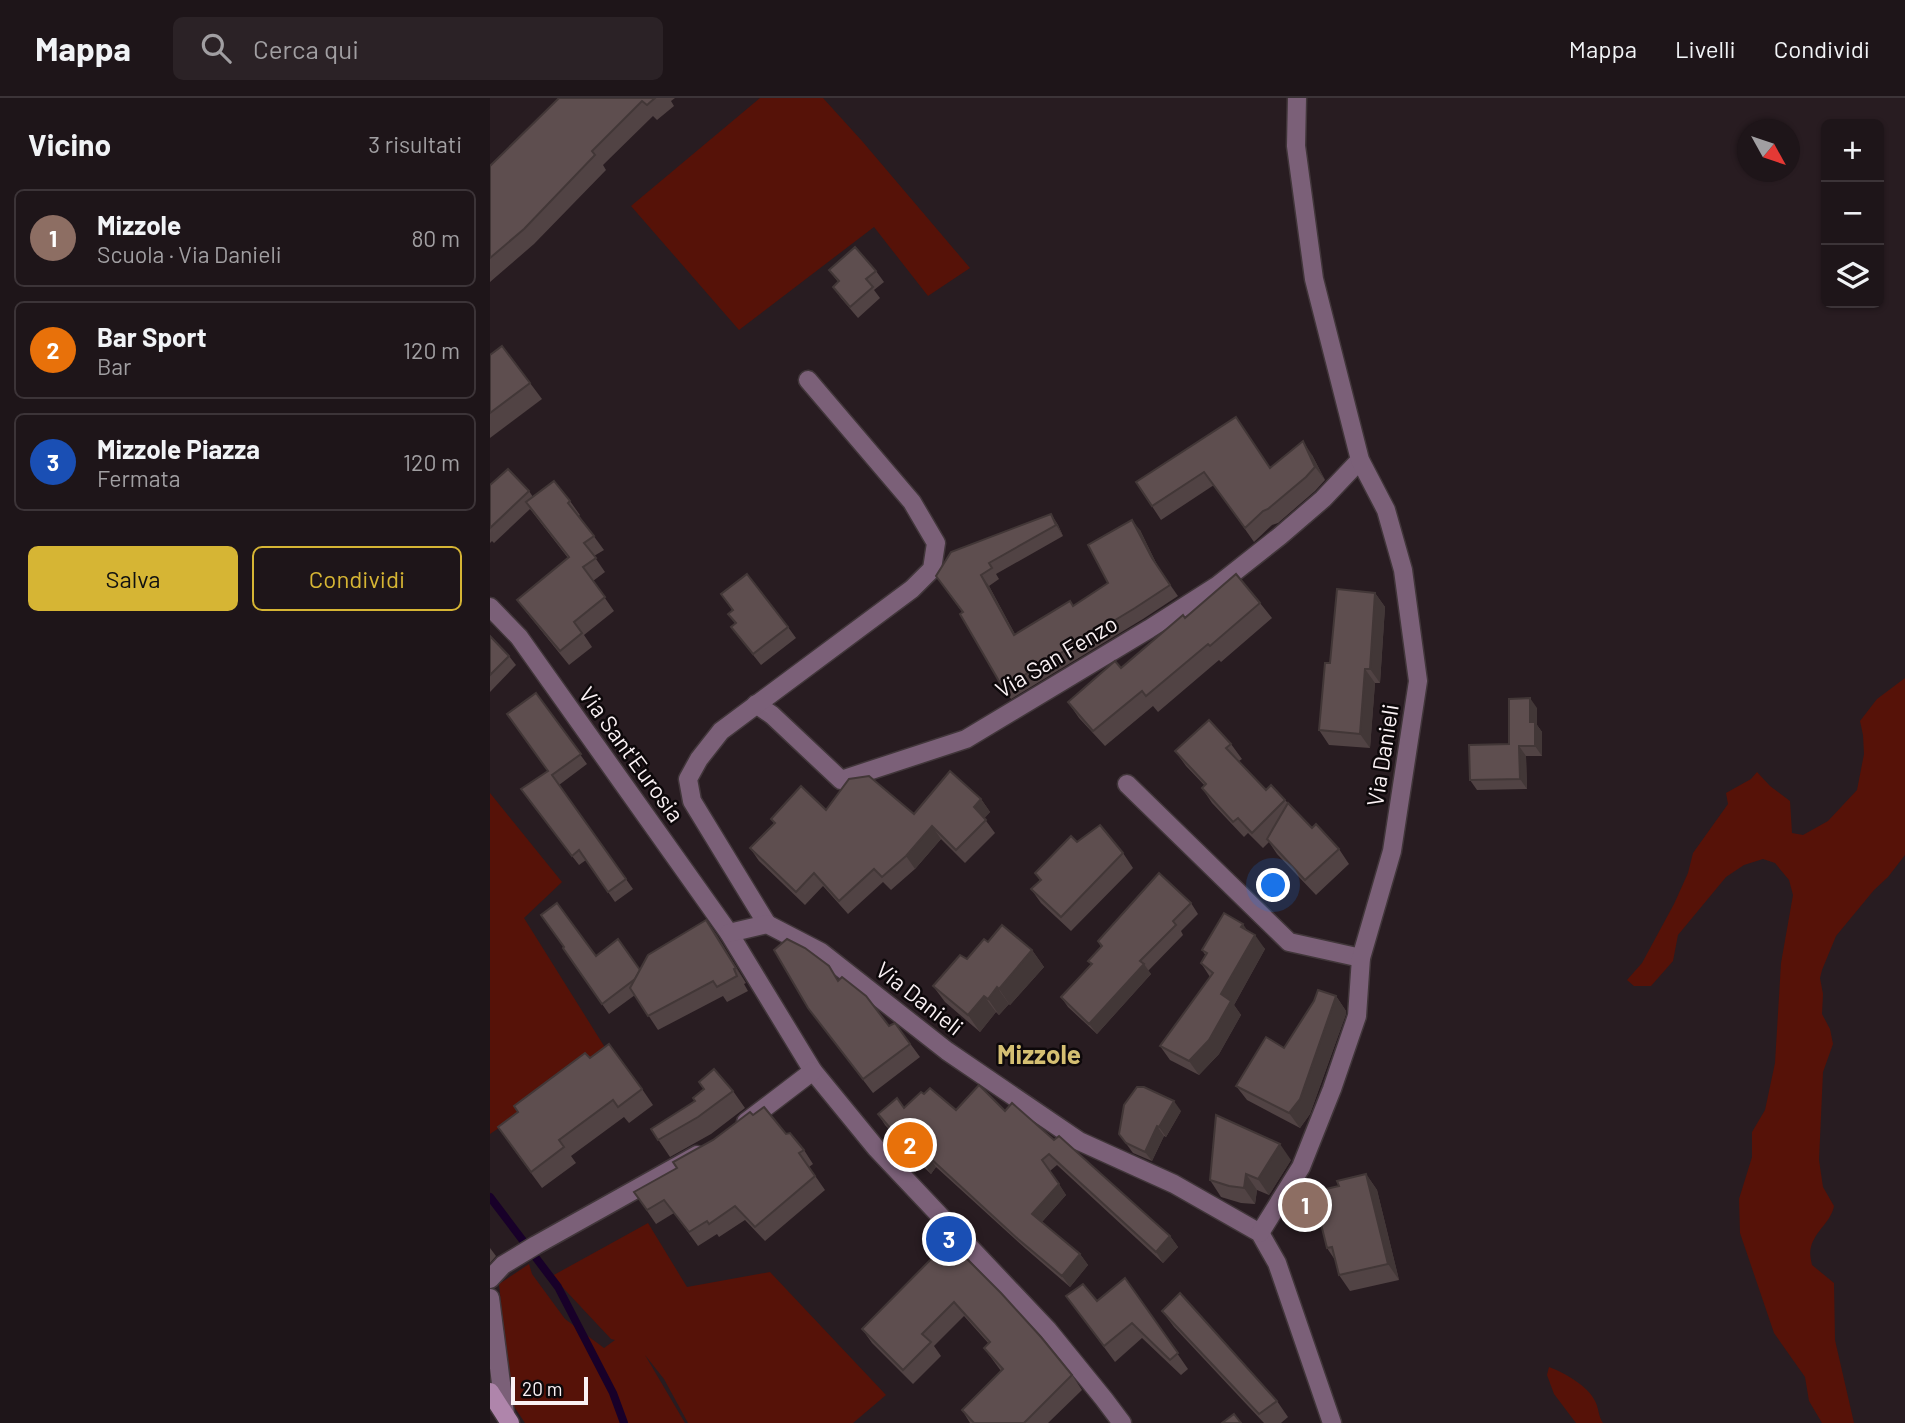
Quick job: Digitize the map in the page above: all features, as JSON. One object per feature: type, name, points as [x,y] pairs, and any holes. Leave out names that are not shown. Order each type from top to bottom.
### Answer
[{"type":"street","points":[[1297,98],[1296,146],[1314,279],[1360,460]]},
{"type":"street","points":[[729,933],[767,924],[692,801],[688,779],[699,759],[721,731],[912,589],[932,569],[936,542],[912,502],[808,380]]},
{"type":"street","name":"Via Danieli","points":[[767,924],[821,952],[947,1051],[1079,1141],[1174,1184],[1260,1233],[1301,1167],[1357,1016],[1361,958],[1392,851],[1418,681],[1403,570],[1386,510],[1360,460]]},
{"type":"street","name":"Via San Fenzo","points":[[756,705],[772,715],[841,780],[966,739],[1218,585],[1323,499],[1360,460]]},
{"type":"street","name":"Via Sant'Eurosia","points":[[490,607],[519,637],[729,933],[813,1071],[876,1148],[1048,1331],[1122,1423]]},
{"type":"street","points":[[1127,784],[1289,942],[1361,958]]},
{"type":"street","points":[[490,1279],[503,1265],[536,1245],[722,1140],[813,1071]]},
{"type":"street","points":[[1260,1233],[1277,1263],[1332,1423]]},
{"type":"street","points":[[490,1298],[508,1418]]},
{"type":"street","points":[[490,1392],[508,1418]]},
{"type":"shaded area","points":[[760,98],[823,98],[970,268],[928,296],[874,227],[739,330],[631,206]]},
{"type":"shaded area","points":[[1905,678],[1905,855],[1836,936],[1820,978],[1823,994],[1822,1014],[1830,1029],[1833,1044],[1823,1072],[1819,1160],[1823,1187],[1834,1206],[1830,1217],[1813,1241],[1810,1254],[1812,1265],[1834,1283],[1835,1340],[1854,1423],[1822,1423],[1809,1401],[1805,1377],[1774,1333],[1740,1233],[1739,1199],[1752,1157],[1752,1132],[1765,1110],[1775,1063],[1781,963],[1793,895],[1789,880],[1775,863],[1763,859],[1744,865],[1726,877],[1678,935],[1673,961],[1651,986],[1634,986],[1627,980],[1642,963],[1674,904],[1688,873],[1693,853],[1728,804],[1726,793],[1751,779],[1757,772],[1790,801],[1792,833],[1803,835],[1828,821],[1857,790],[1864,754],[1860,721],[1877,699]]},
{"type":"shaded area","points":[[490,793],[562,882],[524,918],[609,1054],[490,1134]]},
{"type":"shaded area","points":[[648,1223],[687,1287],[770,1272],[886,1395],[853,1423],[688,1423],[664,1379],[645,1355],[685,1423],[525,1423],[511,1402],[499,1284],[529,1264],[532,1274],[565,1319],[604,1348],[615,1340],[611,1339],[552,1276]]},
{"type":"shaded area","points":[[1549,1367],[1569,1376],[1592,1395],[1603,1423],[1576,1423],[1554,1394],[1547,1375]]},
{"type":"building","points":[[559,98],[655,98],[647,105],[642,101],[592,151],[595,155],[524,229],[490,258],[490,166]]},
{"type":"building","points":[[855,247],[876,271],[866,279],[873,287],[850,307],[833,287],[839,281],[829,270]]},
{"type":"building","points":[[502,346],[530,383],[490,413],[490,355]]},
{"type":"building","points":[[1236,417],[1270,468],[1303,441],[1315,467],[1245,528],[1204,472],[1152,506],[1136,482]]},
{"type":"building","points":[[508,469],[529,491],[490,528],[490,485]]},
{"type":"building","points":[[554,481],[594,536],[584,543],[596,558],[583,567],[605,597],[574,622],[582,633],[560,651],[517,600],[569,557],[526,502]]},
{"type":"building","points":[[1051,514],[1056,525],[989,563],[992,568],[981,575],[1014,635],[1070,601],[1073,606],[1108,583],[1088,545],[1132,520],[1170,585],[1003,688],[960,614],[963,612],[936,576],[951,552]]},
{"type":"building","points":[[747,574],[788,627],[753,654],[731,627],[736,623],[728,614],[733,610],[721,594]]},
{"type":"building","points":[[1236,574],[1260,603],[1146,696],[1142,691],[1093,731],[1068,702],[1115,661],[1121,668]]},
{"type":"building","points":[[1337,589],[1375,593],[1370,669],[1365,669],[1360,734],[1319,730],[1325,663],[1330,663]]},
{"type":"building","points":[[490,636],[509,656],[490,675]]},
{"type":"building","points":[[536,693],[581,754],[552,775],[626,879],[608,892],[579,850],[572,856],[521,789],[548,771],[507,714]]},
{"type":"building","points":[[1530,698],[1530,722],[1535,722],[1535,746],[1519,746],[1520,779],[1470,780],[1469,745],[1509,744],[1509,699]]},
{"type":"building","points":[[1209,720],[1231,744],[1226,748],[1266,790],[1271,785],[1285,800],[1252,833],[1238,818],[1233,822],[1202,788],[1206,784],[1175,751]]},
{"type":"building","points":[[950,771],[981,799],[974,807],[986,820],[956,850],[932,826],[906,856],[882,877],[874,869],[839,901],[814,873],[796,892],[750,848],[775,823],[771,819],[801,786],[826,810],[849,779],[869,776],[914,814]]},
{"type":"building","points":[[1288,803],[1312,828],[1316,824],[1339,849],[1305,880],[1267,839]]},
{"type":"building","points":[[1100,825],[1123,853],[1061,917],[1031,889],[1041,880],[1035,873],[1071,836],[1077,842]]},
{"type":"building","points":[[1159,873],[1191,903],[1173,921],[1176,925],[1140,961],[1144,964],[1089,1024],[1061,997],[1092,964],[1088,961],[1102,946],[1098,941]]},
{"type":"building","points":[[557,903],[596,956],[618,939],[640,970],[635,979],[602,1004],[541,915]]},
{"type":"building","points":[[1224,913],[1255,935],[1221,994],[1231,1001],[1209,1040],[1189,1061],[1160,1046],[1213,973],[1201,963],[1207,953],[1202,950]]},
{"type":"building","points":[[706,920],[736,968],[734,969],[737,976],[717,987],[713,981],[648,1016],[630,988],[648,955]]},
{"type":"building","points":[[1002,925],[1032,950],[999,989],[997,987],[988,999],[984,996],[968,1015],[933,986],[960,955],[967,959],[984,939],[988,942]]},
{"type":"building","points":[[787,939],[805,948],[829,966],[838,981],[842,977],[866,996],[889,1026],[895,1023],[910,1044],[863,1079],[808,1008],[774,950]]},
{"type":"building","points":[[1318,990],[1336,996],[1300,1099],[1289,1113],[1236,1086],[1266,1037],[1284,1048],[1314,1001]]},
{"type":"building","points":[[609,1044],[642,1089],[618,1107],[613,1100],[559,1140],[564,1147],[531,1172],[498,1127],[518,1112],[514,1106],[585,1053],[590,1058]]},
{"type":"building","points":[[714,1069],[733,1091],[698,1117],[658,1140],[651,1129],[695,1101],[693,1098],[704,1089],[699,1082]]},
{"type":"building","points":[[979,1085],[1005,1111],[1012,1103],[1054,1140],[1059,1136],[1170,1236],[1156,1252],[1049,1154],[1042,1160],[1059,1184],[1032,1214],[1080,1254],[1062,1276],[928,1156],[924,1163],[909,1150],[878,1114],[897,1098],[904,1108],[921,1092],[924,1094],[930,1088],[956,1110]]},
{"type":"building","points":[[1137,1087],[1144,1087],[1174,1101],[1159,1127],[1157,1126],[1145,1152],[1126,1143],[1119,1134],[1124,1105]]},
{"type":"building","points":[[764,1107],[786,1134],[790,1133],[804,1150],[799,1153],[815,1176],[755,1227],[735,1206],[709,1224],[707,1221],[689,1232],[664,1200],[647,1210],[634,1192],[677,1168],[673,1162],[713,1140],[750,1112],[753,1115]]},
{"type":"building","points":[[1216,1115],[1280,1144],[1258,1179],[1246,1174],[1244,1188],[1210,1180]]},
{"type":"building","points":[[1366,1174],[1388,1264],[1339,1275],[1332,1247],[1327,1248],[1313,1192],[1339,1186],[1337,1181]]},
{"type":"building","points":[[949,1241],[1001,1293],[1072,1375],[1024,1423],[974,1423],[962,1410],[1003,1369],[984,1348],[990,1342],[954,1302],[922,1334],[931,1342],[903,1370],[862,1329]]},
{"type":"building","points":[[1125,1278],[1178,1353],[1170,1360],[1132,1323],[1104,1346],[1066,1296],[1083,1284],[1097,1301]]},
{"type":"building","points":[[1180,1293],[1277,1401],[1259,1414],[1162,1311]]},
{"type":"building","points":[[1234,1414],[1241,1423],[1222,1423]]},
{"type":"waterway","points":[[490,1197],[558,1287],[613,1393],[624,1423]]},
{"type":"place","name":"Bar Sport","points":[[910,1145]]},
{"type":"place","name":"Mizzole","points":[[1305,1205]]},
{"type":"place","name":"Mizzole Piazza","points":[[949,1239]]},
{"type":"district","name":"Mizzole","points":[[1039,1053]]}]
